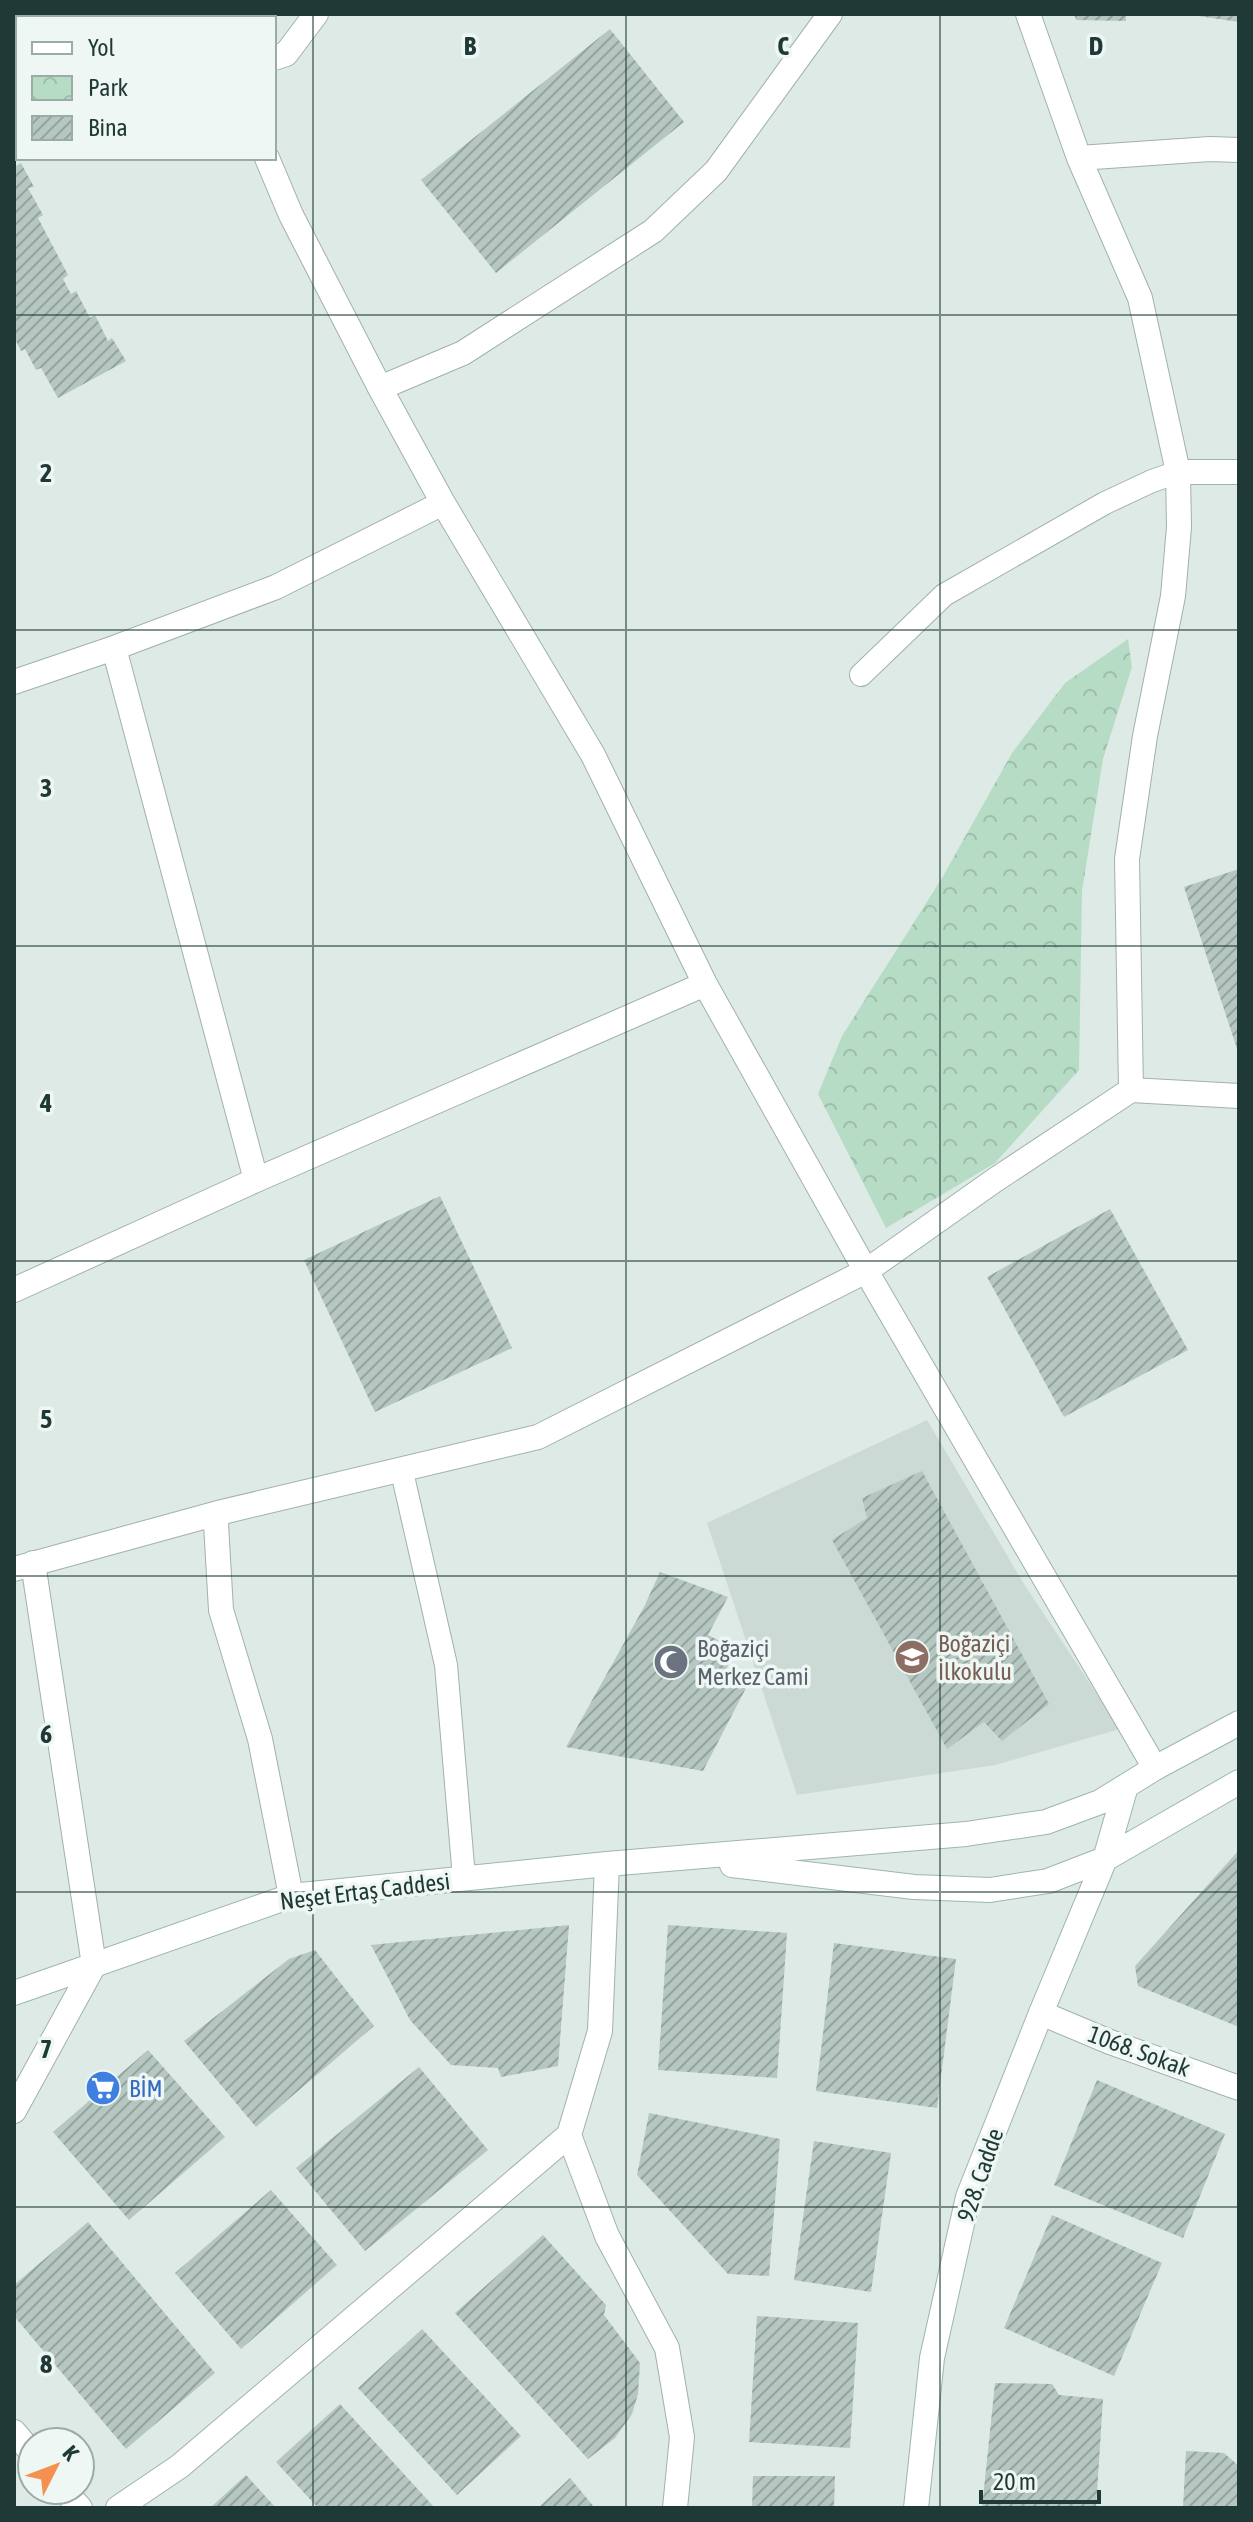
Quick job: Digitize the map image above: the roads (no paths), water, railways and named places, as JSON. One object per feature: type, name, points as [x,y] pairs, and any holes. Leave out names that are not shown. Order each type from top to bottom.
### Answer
[{"type":"street","points":[[276,57],[286,54],[316,14]]},
{"type":"street","points":[[380,388],[463,353],[653,231],[716,171],[830,14]]},
{"type":"street","points":[[1028,14],[1079,158],[1140,298],[1178,472],[1179,527],[1173,596],[1145,736],[1127,859],[1131,1090]]},
{"type":"street","points":[[1079,158],[1210,149],[1239,150]]},
{"type":"street","points":[[268,160],[291,215],[380,388],[443,503],[593,755],[705,984],[866,1271],[1155,1768]]},
{"type":"street","points":[[1178,472],[1239,472]]},
{"type":"street","points":[[14,683],[276,587],[443,503]]},
{"type":"street","points":[[114,648],[256,1180]]},
{"type":"street","points":[[14,1290],[256,1180],[705,984]]},
{"type":"street","points":[[14,2111],[94,1965],[23,1566],[218,1513],[402,1472],[538,1437],[866,1271],[1131,1090],[1239,1096]]},
{"type":"street","points":[[218,1513],[221,1610],[260,1739],[291,1896]]},
{"type":"street","name":"Neşet Ertaş Caddesi","points":[[14,1993],[291,1896],[607,1864],[966,1834],[1046,1822],[1100,1802],[1239,1723]]},
{"type":"street","name":"Neşet Ertaş Caddesi","points":[[682,1859],[914,1887],[990,1890],[1048,1881],[1105,1859],[1239,1782]]},
{"type":"street","name":"928. Cadde","points":[[916,2508],[932,2358],[968,2197],[1105,1859],[1126,1786]]},
{"type":"street","points":[[118,2508],[180,2466],[569,2135],[600,2031],[607,1864]]},
{"type":"street","name":"1068. Sokak","points":[[1041,2013],[1110,2042],[1239,2088]]},
{"type":"street","points":[[569,2135],[607,2236],[667,2348],[682,2437],[675,2508]]},
{"type":"lane","points":[[861,675],[944,595],[1105,503],[1178,472]]},
{"type":"lane","points":[[402,1472],[446,1665],[464,1878]]},
{"type":"place","name":"Boğaziçi İlkokulu","points":[[912,1657]]},
{"type":"place","name":"Boğaziçi Merkez Cami","points":[[671,1662]]},
{"type":"place","name":"BİM","points":[[103,2088]]}]
